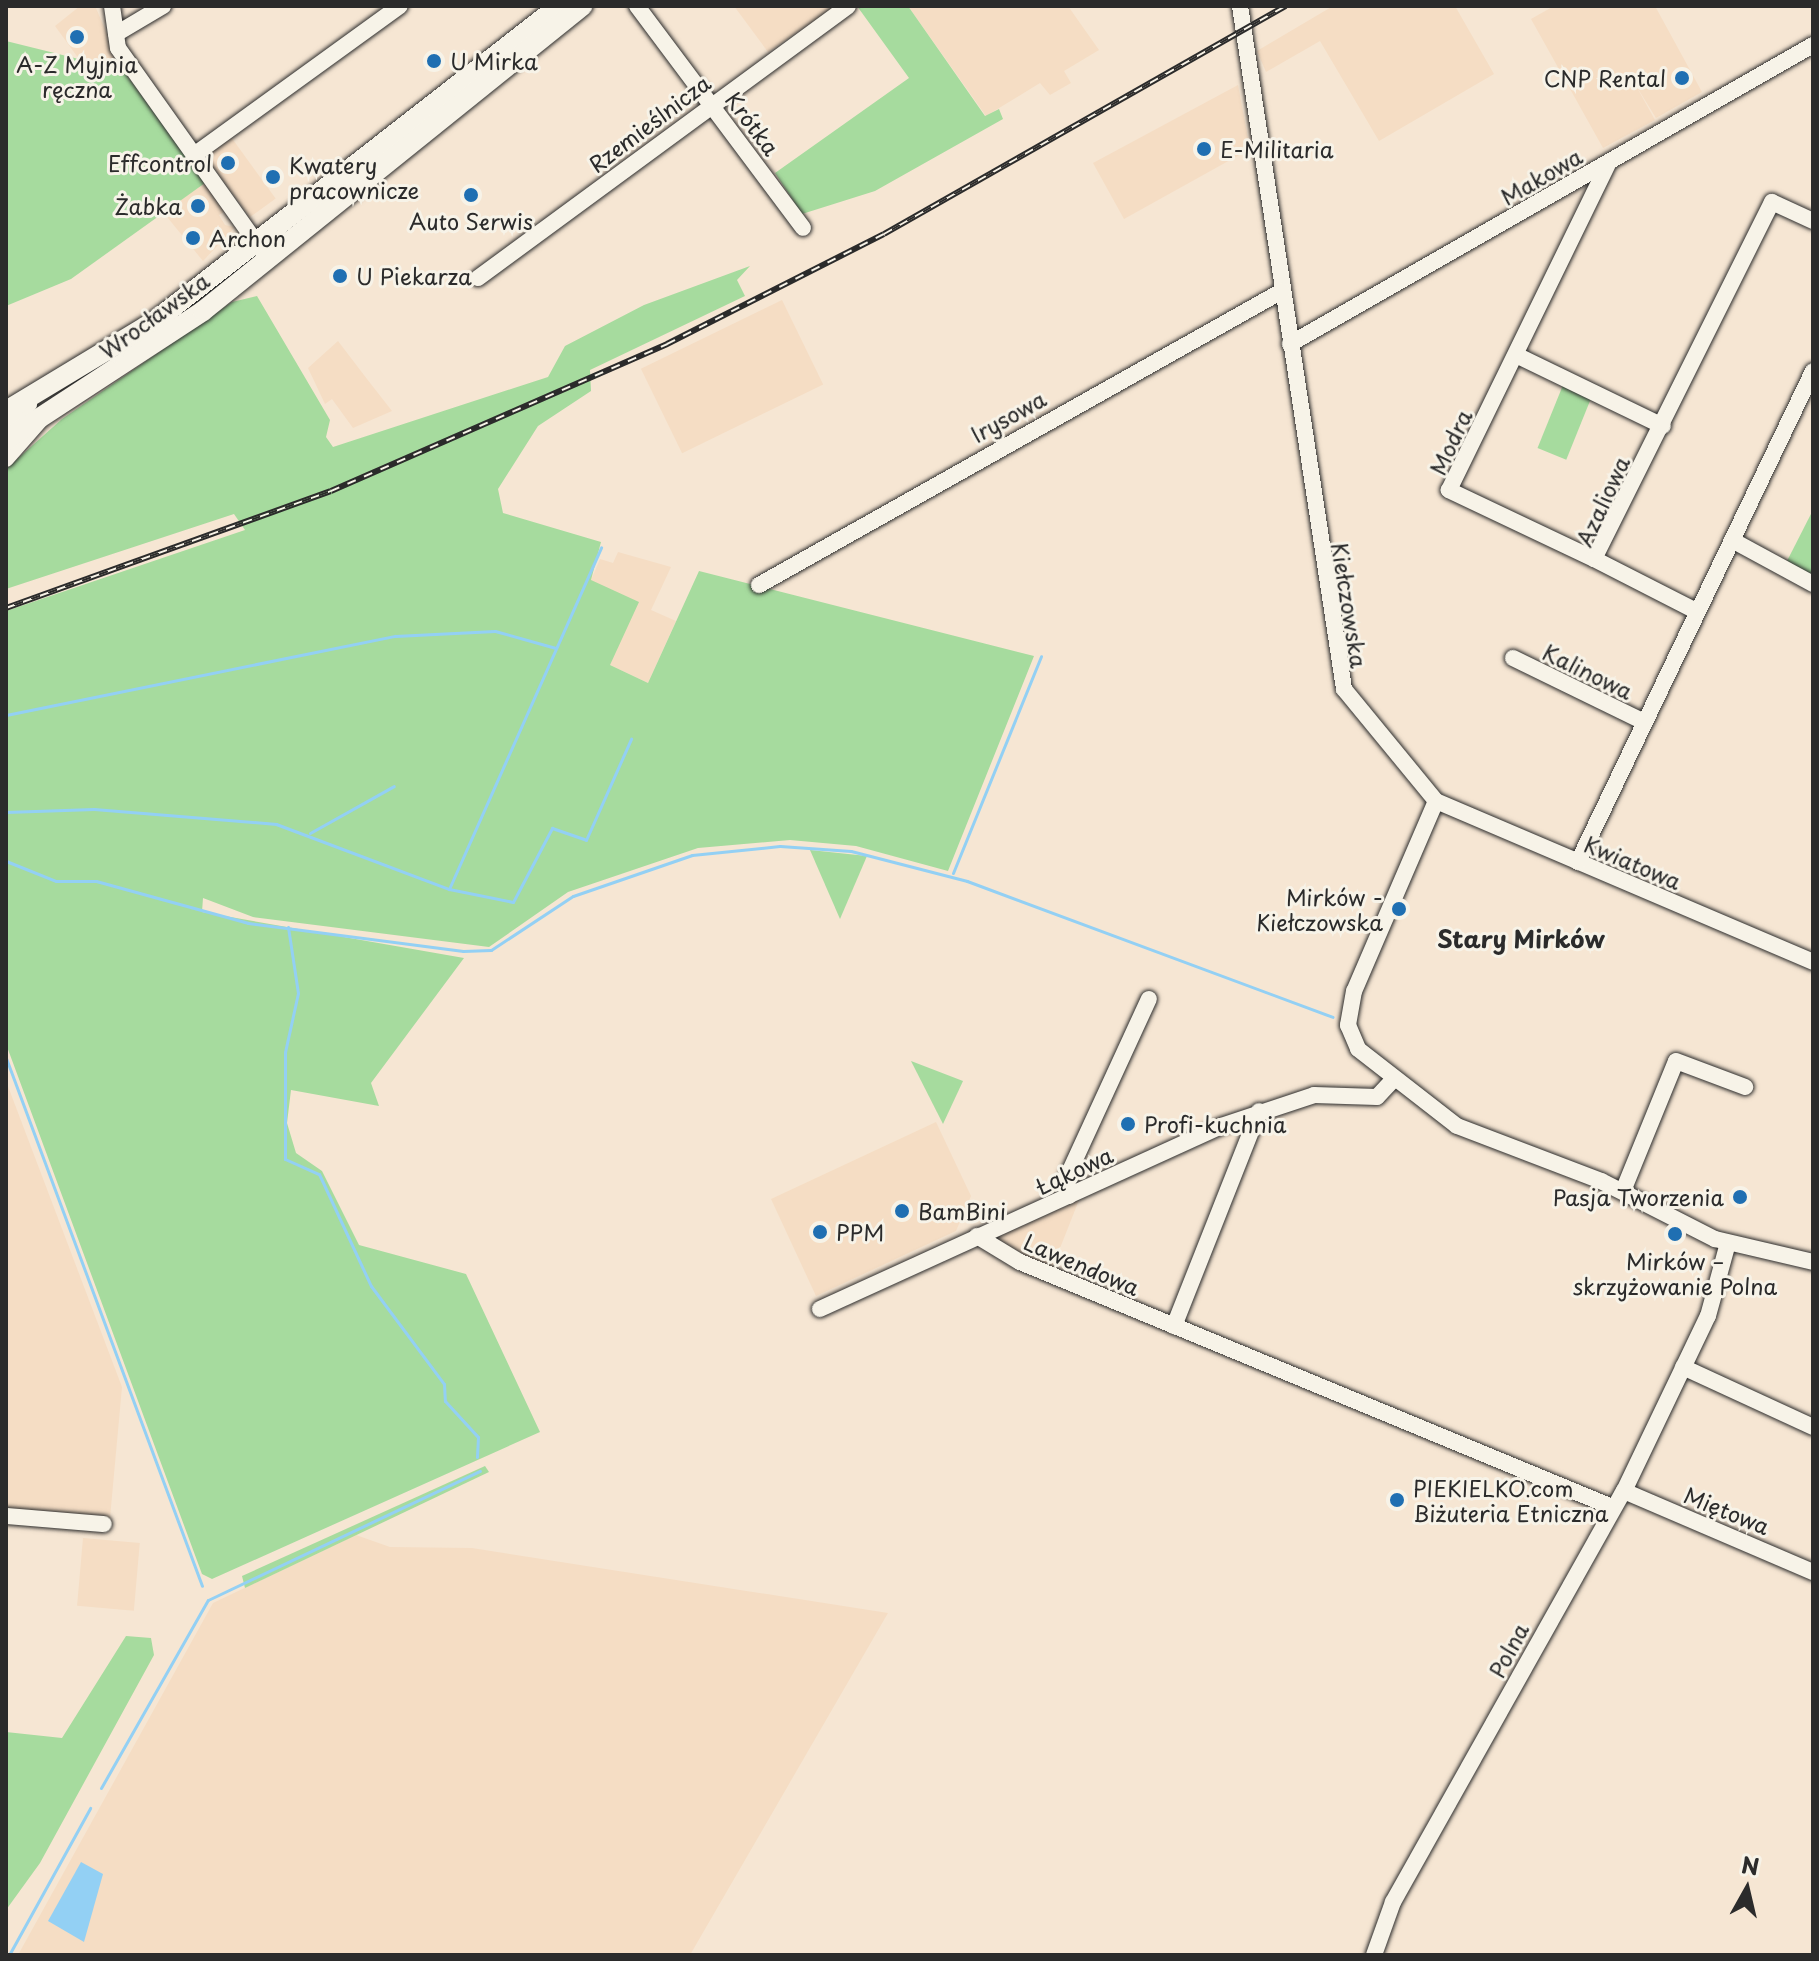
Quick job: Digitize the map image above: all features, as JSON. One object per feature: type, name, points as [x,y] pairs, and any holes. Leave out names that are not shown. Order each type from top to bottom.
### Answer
[{"type":"main road","name":"Wrocławska","points":[[6,411],[39,395],[263,251],[559,6]]},
{"type":"main road","name":"Wrocławska","points":[[6,440],[41,419],[583,6]]},
{"type":"street","points":[[112,6],[118,48],[263,251]]},
{"type":"street","points":[[116,34],[163,6]]},
{"type":"street","points":[[194,155],[400,6]]},
{"type":"street","name":"Krótka","points":[[637,6],[803,228]]},
{"type":"street","name":"Rzemieślnicza","points":[[478,278],[848,6]]},
{"type":"street","name":"Kiełczowska","points":[[1240,6],[1341,682],[1436,801]]},
{"type":"street","name":"Makowa","points":[[1290,344],[1813,45]]},
{"type":"street","name":"Modra","points":[[1594,559],[1449,490],[1608,164]]},
{"type":"street","name":"Azaliowa","points":[[1696,611],[1594,559],[1663,426],[1772,202],[1813,221]]},
{"type":"street","name":"Irysowa","points":[[759,585],[1282,291]]},
{"type":"street","points":[[1516,355],[1663,426]]},
{"type":"street","points":[[1696,611],[1813,371]]},
{"type":"street","name":"Wrocławska","points":[[6,429],[39,395]]},
{"type":"street","points":[[6,459],[41,419]]},
{"type":"street","points":[[1732,540],[1813,584]]},
{"type":"street","name":"Kalinowa","points":[[1578,862],[1696,611]]},
{"type":"street","name":"Kalinowa","points":[[1513,658],[1644,722]]},
{"type":"street","points":[[1436,801],[1348,1010],[1354,1043],[1393,1080],[1444,1120],[1623,1191],[1728,1243],[1813,1262]]},
{"type":"street","name":"Kwiatowa","points":[[1436,801],[1813,962]]},
{"type":"street","points":[[1069,1196],[1067,1177],[1149,999]]},
{"type":"street","points":[[1623,1191],[1676,1061],[1745,1087]]},
{"type":"street","name":"Łąkowa","points":[[820,1309],[1259,1111],[1333,1092],[1377,1097],[1393,1080]]},
{"type":"street","points":[[1174,1326],[1259,1111]]},
{"type":"street","name":"Lawendowa","points":[[977,1236],[1020,1262],[1612,1507]]},
{"type":"street","name":"Polna","points":[[1374,1955],[1393,1902],[1612,1507],[1624,1491],[1708,1316],[1728,1243]]},
{"type":"street","points":[[1683,1367],[1813,1427]]},
{"type":"street","name":"Miętowa","points":[[1624,1491],[1813,1572]]},
{"type":"street","points":[[6,1516],[104,1524]]},
{"type":"shaded area","points":[[80,6],[95,6],[123,70],[79,59],[55,26]]},
{"type":"shaded area","points":[[734,6],[836,6],[768,52]]},
{"type":"shaded area","points":[[908,6],[1068,6],[1099,50],[1064,71],[1071,83],[1050,95],[1040,83],[986,116]]},
{"type":"shaded area","points":[[1333,6],[1455,6],[1494,74],[1379,141],[1320,41],[1266,72],[1257,51]]},
{"type":"shaded area","points":[[1554,6],[1655,6],[1702,92],[1656,118],[1635,84],[1655,120],[1603,148],[1531,19]]},
{"type":"shaded area","points":[[1238,85],[1250,149],[1124,219],[1093,163]]},
{"type":"shaded area","points":[[231,137],[276,198],[250,217],[205,156]]},
{"type":"shaded area","points":[[205,183],[225,211],[219,215],[225,225],[235,227],[203,261],[163,212]]},
{"type":"shaded area","points":[[782,300],[823,384],[682,453],[641,369]]},
{"type":"shaded area","points":[[338,341],[392,411],[353,428],[332,399],[325,404],[308,368]]},
{"type":"shaded area","points":[[618,552],[671,567],[651,610],[676,621],[648,683],[610,665],[591,580],[600,559],[613,563]]},
{"type":"shaded area","points":[[6,1081],[122,1387],[110,1518],[6,1509]]},
{"type":"shaded area","points":[[936,1122],[971,1196],[956,1231],[816,1296],[771,1199]]},
{"type":"shaded area","points":[[1079,1200],[1051,1271],[987,1242]]},
{"type":"shaded area","points":[[356,1535],[390,1547],[472,1548],[888,1613],[690,1955],[18,1955],[213,1603]]},
{"type":"shaded area","points":[[83,1538],[140,1543],[134,1611],[77,1606]]},
{"type":"green space","points":[[857,6],[908,6],[985,116],[999,109],[1003,119],[875,191],[802,214],[775,173],[909,78]]},
{"type":"green space","points":[[6,41],[123,70],[205,183],[71,279],[6,306]]},
{"type":"green space","points":[[750,266],[737,280],[745,296],[590,370],[591,391],[538,426],[498,489],[503,513],[601,542],[591,580],[639,602],[610,665],[648,683],[699,571],[1034,656],[948,871],[856,846],[790,840],[698,848],[568,892],[489,947],[253,917],[203,898],[202,912],[464,958],[371,1083],[379,1106],[291,1090],[287,1123],[296,1153],[322,1171],[359,1245],[466,1274],[540,1432],[212,1579],[202,1574],[6,1044],[6,611],[245,530],[234,514],[6,589],[6,469],[62,419],[232,302],[257,296],[330,420],[326,437],[333,447],[548,377],[565,346],[644,305]]},
{"type":"green space","points":[[1563,385],[1592,397],[1566,460],[1538,448]]},
{"type":"green space","points":[[1813,510],[1813,581],[1787,561]]},
{"type":"green space","points":[[810,850],[867,856],[840,919]]},
{"type":"green space","points":[[911,1061],[963,1081],[943,1124]]},
{"type":"green space","points":[[485,1466],[489,1472],[245,1588],[242,1576]]},
{"type":"green space","points":[[126,1636],[151,1638],[154,1655],[40,1863],[6,1910],[6,1732],[62,1738]]},
{"type":"water","points":[[81,1862],[103,1874],[84,1942],[48,1921]]},
{"type":"waterway","points":[[6,812],[94,809],[276,824],[449,889],[601,547]]},
{"type":"waterway","points":[[6,715],[395,636],[495,631],[556,648]]},
{"type":"waterway","points":[[953,873],[1041,656]]},
{"type":"waterway","points":[[449,889],[513,902],[552,828],[586,840],[631,739]]},
{"type":"waterway","points":[[310,833],[394,786]]},
{"type":"waterway","points":[[6,861],[56,881],[96,881],[248,923],[463,951],[491,950],[573,896],[692,855],[780,846],[851,851],[967,881],[1333,1017]]},
{"type":"waterway","points":[[288,927],[298,993],[285,1052],[285,1159],[319,1174],[371,1286],[444,1384],[445,1401],[478,1437],[477,1457]]},
{"type":"waterway","points":[[6,1058],[202,1586]]},
{"type":"waterway","points":[[101,1788],[208,1600],[480,1471]]},
{"type":"waterway","points":[[9,1955],[90,1808]]},
{"type":"railway","points":[[6,608],[331,491],[667,344],[884,234],[1286,6]]},
{"type":"place","name":"A-Z Myjnia ręczna","points":[[77,37]]},
{"type":"place","name":"U Mirka","points":[[434,61]]},
{"type":"place","name":"CNP Rental","points":[[1682,78]]},
{"type":"place","name":"E-Militaria","points":[[1204,149]]},
{"type":"place","name":"Effcontrol","points":[[228,163]]},
{"type":"place","name":"Kwatery pracownicze","points":[[273,177]]},
{"type":"place","name":"Auto Serwis","points":[[471,195]]},
{"type":"place","name":"Żabka","points":[[198,206]]},
{"type":"place","name":"Archon","points":[[193,238]]},
{"type":"place","name":"U Piekarza","points":[[340,276]]},
{"type":"place","name":"Mirków - Kiełczowska","points":[[1399,909]]},
{"type":"place","name":"Profi-kuchnia","points":[[1128,1124]]},
{"type":"place","name":"Pasja Tworzenia","points":[[1740,1197]]},
{"type":"place","name":"BamBini","points":[[902,1211]]},
{"type":"place","name":"PPM","points":[[820,1232]]},
{"type":"place","name":"Mirków – skrzyżowanie Polna","points":[[1675,1234]]},
{"type":"place","name":"PIEKIELKO.com Biżuteria Etniczna","points":[[1397,1500]]},
{"type":"district","name":"Stary Mirków","points":[[1521,939]]}]
